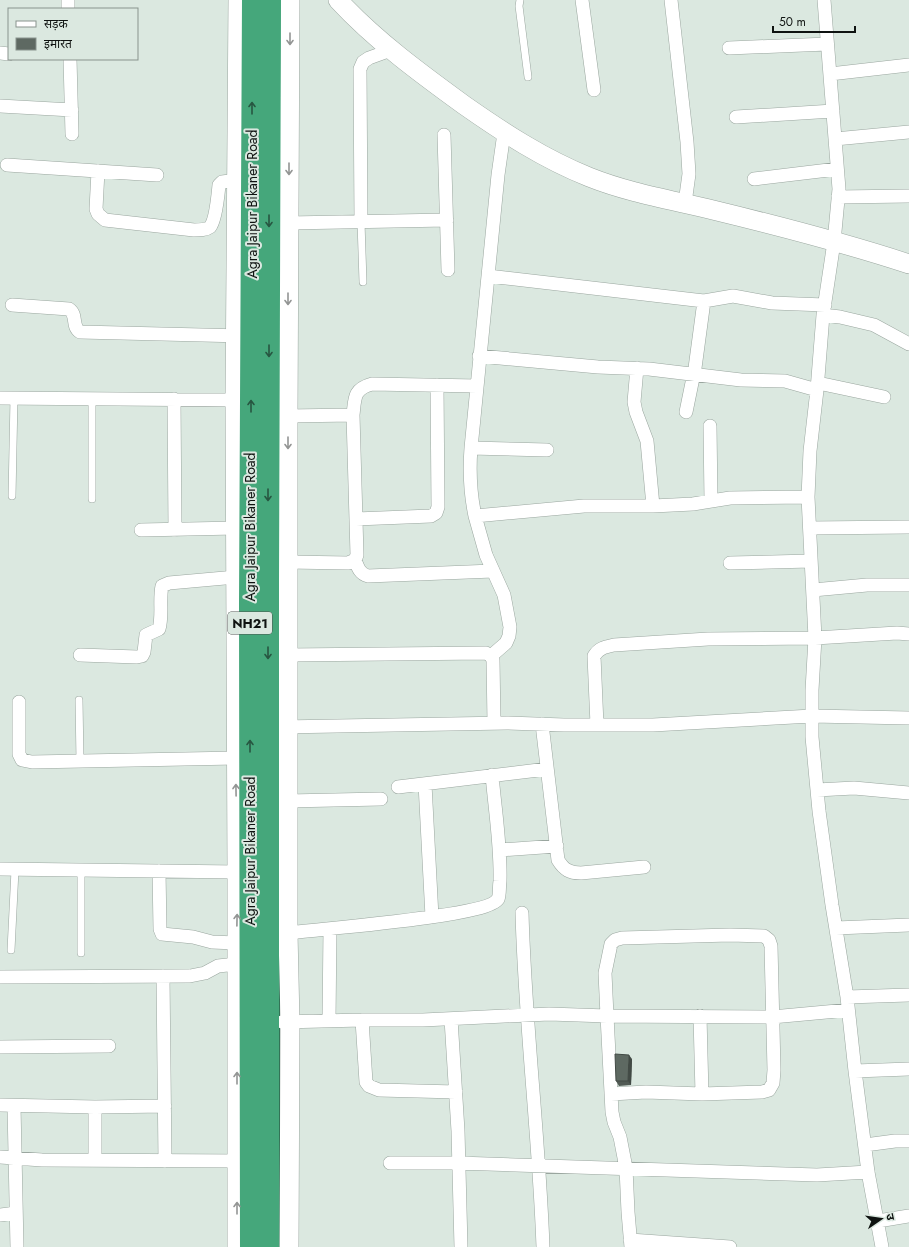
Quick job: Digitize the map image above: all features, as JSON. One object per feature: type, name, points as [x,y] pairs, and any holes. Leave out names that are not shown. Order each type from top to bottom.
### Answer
[{"type":"highway","name":"Agra Jaipur Bikaner Road","points":[[251,1247],[244,1161],[250,596],[244,336],[253,0]]},
{"type":"highway","name":"Agra Jaipur Bikaner Road","points":[[268,1247],[268,1022],[278,728],[270,0]]},
{"type":"street","points":[[63,0],[68,0]]},
{"type":"street","points":[[237,1247],[244,1161],[236,943],[235,400],[244,336],[238,180],[238,0]]},
{"type":"street","points":[[290,0],[288,655],[278,728],[288,801],[290,1247]]},
{"type":"street","points":[[338,0],[391,50],[442,89],[504,133],[550,160],[590,178],[647,196],[685,203],[749,219],[909,264]]},
{"type":"street","points":[[582,0],[594,90]]},
{"type":"street","points":[[671,0],[687,142],[689,174],[685,203]]},
{"type":"street","points":[[824,0],[839,189],[834,242],[824,310],[810,451],[808,498],[815,638],[812,690],[812,738],[817,790],[847,997],[854,1071],[864,1145],[871,1192],[882,1247]]},
{"type":"street","points":[[729,48],[827,44]]},
{"type":"street","points":[[361,222],[360,69],[363,62],[369,58],[391,50]]},
{"type":"street","points":[[70,60],[72,134]]},
{"type":"street","points":[[830,74],[909,65]]},
{"type":"street","points":[[0,106],[72,110]]},
{"type":"street","points":[[736,117],[833,111]]},
{"type":"street","points":[[835,138],[909,132]]},
{"type":"street","points":[[491,656],[506,643],[509,636],[510,626],[504,596],[486,555],[475,516],[470,488],[469,470],[498,175],[504,133]]},
{"type":"street","points":[[444,135],[448,270]]},
{"type":"street","points":[[7,164],[157,175]]},
{"type":"street","points":[[754,179],[838,169]]},
{"type":"street","points":[[98,171],[96,209],[98,214],[105,220],[194,230],[206,229],[211,226],[214,218],[219,186],[222,182],[238,180]]},
{"type":"street","points":[[838,197],[909,196]]},
{"type":"street","points":[[289,223],[447,220]]},
{"type":"street","points":[[488,276],[704,301],[733,296],[824,310],[840,317],[874,325],[909,344]]},
{"type":"street","points":[[686,412],[694,373],[704,301]]},
{"type":"street","points":[[12,305],[69,309],[72,311],[76,329],[80,332],[244,336]]},
{"type":"street","points":[[480,356],[694,373],[741,380],[785,381],[884,397]]},
{"type":"street","points":[[637,368],[634,402],[636,412],[647,441],[653,506]]},
{"type":"street","points":[[477,386],[372,384],[364,386],[358,391],[355,399],[353,416],[357,555],[355,560],[363,575],[368,576],[493,571]]},
{"type":"street","points":[[356,519],[430,516],[436,513],[438,507],[437,385]]},
{"type":"street","points":[[0,398],[235,400]]},
{"type":"street","points":[[174,399],[175,530]]},
{"type":"street","points":[[288,416],[353,416]]},
{"type":"street","points":[[710,426],[711,501]]},
{"type":"street","points":[[470,448],[547,450]]},
{"type":"street","points":[[475,516],[584,506],[653,506],[693,504],[730,498],[808,498]]},
{"type":"street","points":[[810,528],[909,527]]},
{"type":"street","points":[[141,530],[236,528]]},
{"type":"street","points":[[288,562],[348,563],[355,560]]},
{"type":"street","points":[[730,563],[812,561]]},
{"type":"street","points":[[80,655],[142,656],[144,652],[146,635],[159,629],[161,624],[160,593],[162,586],[169,583],[236,577]]},
{"type":"street","points":[[813,590],[867,585],[909,585]]},
{"type":"street","points":[[597,725],[594,656],[597,651],[603,648],[614,645],[708,639],[815,638],[909,634]]},
{"type":"street","points":[[288,655],[486,653],[491,656],[494,665],[494,723]]},
{"type":"street","points":[[19,702],[19,754],[22,760],[32,762],[236,758]]},
{"type":"street","points":[[278,728],[494,723],[653,725],[812,716],[909,718]]},
{"type":"street","points":[[542,724],[558,860],[563,868],[572,873],[581,874],[644,868]]},
{"type":"street","points":[[398,786],[547,770]]},
{"type":"street","points":[[288,932],[330,929],[432,917],[478,909],[490,906],[494,903],[498,899],[500,850],[492,775]]},
{"type":"street","points":[[425,784],[432,917]]},
{"type":"street","points":[[817,790],[854,788],[909,793]]},
{"type":"street","points":[[288,801],[381,799]]},
{"type":"street","points":[[500,850],[557,846]]},
{"type":"street","points":[[0,870],[237,872]]},
{"type":"street","points":[[159,871],[160,928],[162,934],[193,937],[212,942],[236,943]]},
{"type":"street","points":[[522,913],[527,1015],[539,1166],[542,1247]]},
{"type":"street","points":[[836,928],[909,925]]},
{"type":"street","points":[[329,1021],[330,929]]},
{"type":"street","points":[[611,1094],[646,1092],[746,1094],[769,1090],[773,1083],[774,1070],[771,946],[769,940],[764,936],[757,935],[622,938],[615,940],[611,944],[605,973],[611,1094],[613,1116],[620,1137],[626,1168],[630,1243],[730,1247]]},
{"type":"street","points":[[0,977],[198,976],[218,966],[237,964]]},
{"type":"street","points":[[163,976],[165,1161]]},
{"type":"street","points":[[847,997],[909,995]]},
{"type":"street","points":[[268,1022],[452,1019],[556,1014],[607,1016],[772,1017],[848,1010]]},
{"type":"street","points":[[700,1016],[702,1094]]},
{"type":"street","points":[[452,1019],[461,1247]]},
{"type":"street","points":[[362,1020],[366,1082],[369,1086],[379,1090],[456,1092]]},
{"type":"street","points":[[0,1047],[109,1046]]},
{"type":"street","points":[[854,1071],[909,1069]]},
{"type":"street","points":[[0,1105],[95,1107],[165,1106]]},
{"type":"street","points":[[14,1106],[17,1247]]},
{"type":"street","points":[[95,1107],[95,1160]]},
{"type":"street","points":[[864,1145],[895,1141],[909,1141]]},
{"type":"street","points":[[0,1157],[42,1160],[244,1161]]},
{"type":"street","points":[[390,1163],[626,1168],[817,1175],[868,1172]]},
{"type":"street","points":[[0,1215],[16,1213]]},
{"type":"street","points":[[878,1221],[909,1216]]},
{"type":"lane","points":[[520,0],[528,77]]},
{"type":"lane","points":[[361,222],[363,282]]},
{"type":"lane","points":[[12,496],[14,398]]},
{"type":"lane","points":[[92,399],[92,500]]},
{"type":"lane","points":[[79,700],[80,761]]},
{"type":"lane","points":[[11,950],[15,870]]},
{"type":"lane","points":[[81,870],[81,953]]},
{"type":"building","points":[[615,1054],[629,1055],[628,1081],[616,1081]]}]
